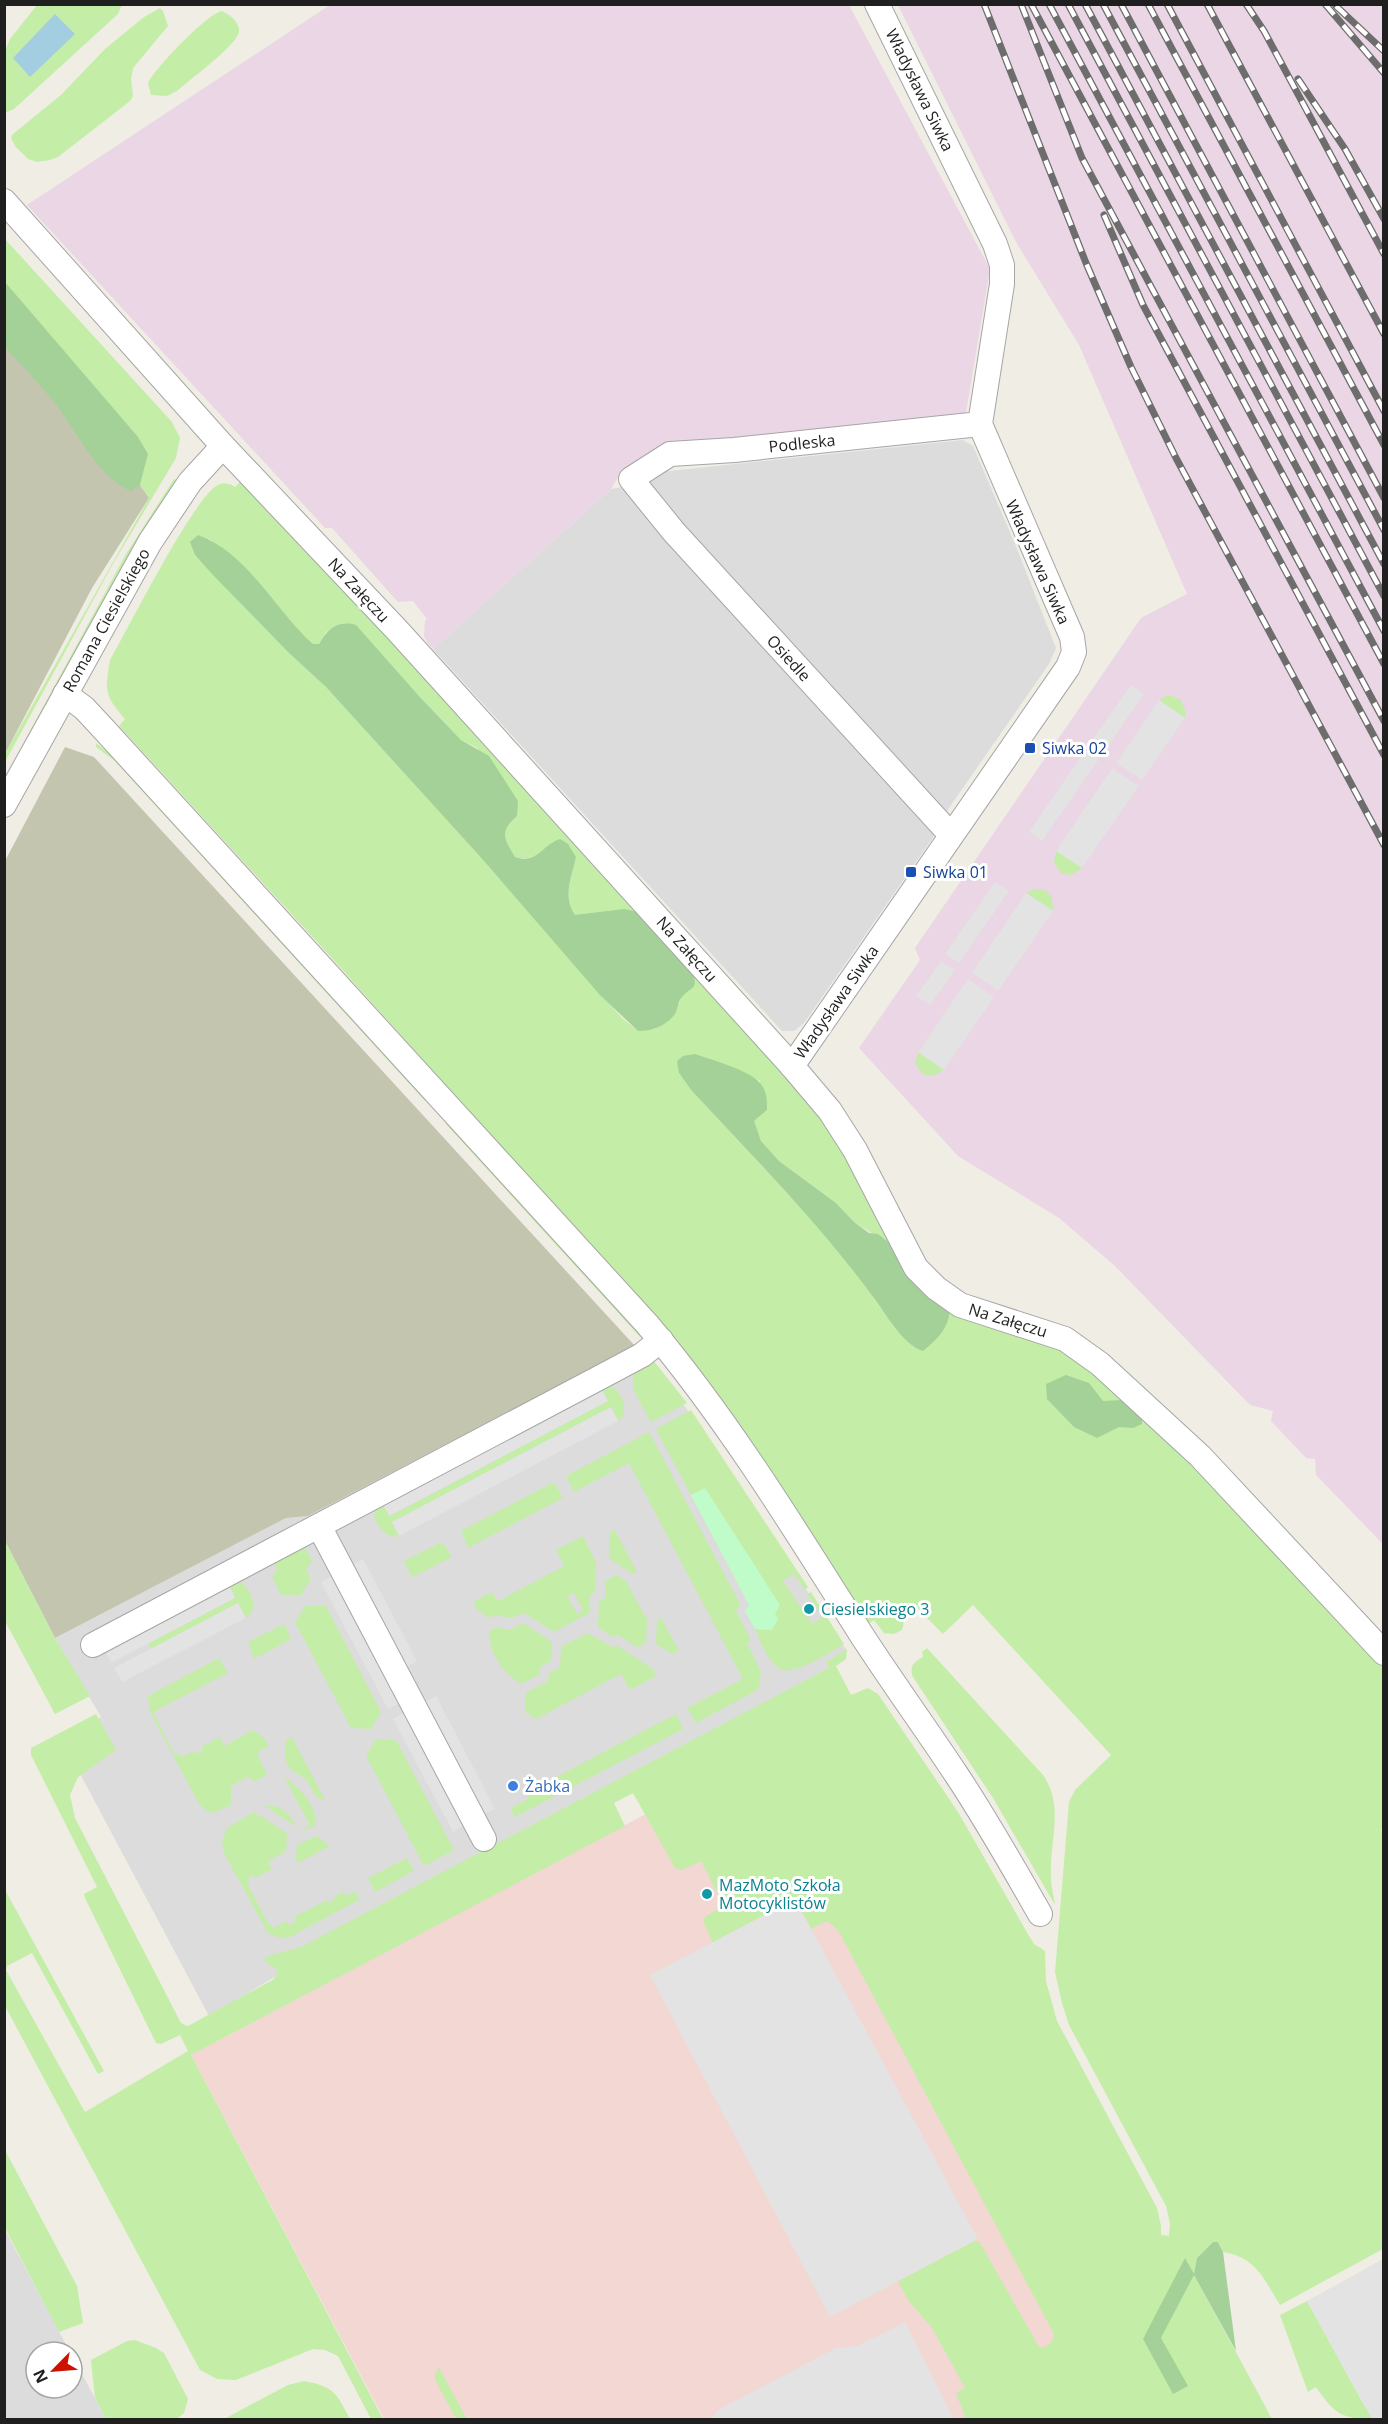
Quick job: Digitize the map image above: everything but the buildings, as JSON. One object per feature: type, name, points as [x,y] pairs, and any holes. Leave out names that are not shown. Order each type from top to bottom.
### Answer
[{"type":"street","name":"Władysława Siwka","points":[[792,1066],[1068,667],[1074,652],[1072,637],[980,424],[1002,284],[1002,265],[985,224],[877,4]]},
{"type":"street","name":"Na Załęczu","points":[[4,201],[223,446],[397,630],[792,1066],[830,1111],[855,1150],[916,1268],[936,1288],[960,1305],[1065,1339],[1100,1364],[1200,1456],[1383,1653]]},
{"type":"street","name":"Podleska","points":[[630,479],[670,454],[734,450],[980,424]]},
{"type":"street","name":"Romana Ciesielskiego","points":[[4,805],[170,510],[190,482],[223,446]]},
{"type":"street","name":"Osiedle","points":[[630,479],[674,532],[951,835]]},
{"type":"street","points":[[65,694],[84,708],[661,1340],[722,1419],[879,1661],[956,1774],[996,1837],[1040,1914]]},
{"type":"street","points":[[93,1645],[633,1360],[661,1340]]},
{"type":"street","points":[[319,1526],[484,1839]]},
{"type":"shaded area","points":[[330,5],[849,5],[990,269],[965,418],[669,444],[620,474],[611,489],[433,649],[424,636],[427,619],[413,601],[398,602],[332,528],[325,528],[27,205]]},
{"type":"shaded area","points":[[898,5],[1383,5],[1383,1544],[1316,1475],[1315,1459],[1306,1458],[1271,1421],[1273,1411],[1250,1405],[1115,1266],[1059,1218],[958,1156],[859,1048],[920,960],[915,948],[1141,618],[1187,594],[1079,345],[1016,242]]},
{"type":"shaded area","points":[[4,337],[140,485],[149,498],[92,588],[6,752]]},
{"type":"shaded area","points":[[963,440],[973,446],[1056,648],[1049,664],[949,808],[932,839],[804,1023],[794,1031],[782,1031],[433,649],[611,489],[646,483],[660,472]]},
{"type":"shaded area","points":[[1131,685],[1144,694],[1103,753],[1089,744]]},
{"type":"shaded area","points":[[1159,700],[1185,718],[1142,780],[1116,763]]},
{"type":"shaded area","points":[[65,747],[94,757],[635,1346],[308,1516],[286,1518],[55,1638],[5,1541],[5,861]]},
{"type":"shaded area","points":[[1085,750],[1099,759],[1042,841],[1029,832]]},
{"type":"shaded area","points":[[1112,768],[1139,786],[1082,868],[1056,851]]},
{"type":"shaded area","points":[[995,882],[1009,891],[959,963],[945,954]]},
{"type":"shaded area","points":[[1026,893],[1053,911],[998,991],[972,973]]},
{"type":"shaded area","points":[[941,961],[955,970],[930,1005],[916,996]]},
{"type":"shaded area","points":[[968,979],[994,997],[944,1070],[918,1052]]},
{"type":"shaded area","points":[[635,1346],[680,1399],[847,1651],[826,1676],[278,1975],[209,2016],[61,1738],[101,1717],[55,1638],[286,1518],[308,1516]]},
{"type":"shaded area","points":[[600,1387],[608,1401],[389,1516],[382,1502]]},
{"type":"shaded area","points":[[611,1407],[618,1421],[399,1536],[392,1522]]},
{"type":"shaded area","points":[[363,1559],[417,1661],[403,1669],[349,1566]]},
{"type":"shaded area","points":[[335,1574],[402,1702],[388,1709],[321,1582]]},
{"type":"shaded area","points":[[228,1583],[235,1598],[111,1663],[104,1648]]},
{"type":"shaded area","points":[[238,1603],[246,1618],[122,1682],[114,1668]]},
{"type":"shaded area","points":[[436,1696],[495,1809],[481,1816],[421,1704]]},
{"type":"shaded area","points":[[407,1711],[467,1824],[453,1832],[393,1719]]},
{"type":"shaded area","points":[[727,1771],[1155,2234],[1173,2237],[1185,2258],[1143,2338],[1173,2394],[1187,2386],[1161,2338],[1194,2275],[1265,2406],[1269,2419],[384,2419],[191,2055]]},
{"type":"shaded area","points":[[795,1899],[978,2239],[830,2317],[650,1975]]},
{"type":"shaded area","points":[[4,2228],[64,2340],[24,2340],[24,2400],[84,2400],[84,2378],[106,2419],[5,2419]]},
{"type":"shaded area","points":[[1383,2259],[1383,2419],[1372,2419],[1307,2301]]},
{"type":"shaded area","points":[[905,2322],[954,2419],[711,2419],[718,2410],[836,2348],[858,2346]]},
{"type":"green space","points":[[37,5],[122,5],[118,14],[14,109],[5,113],[5,51],[10,39]]},
{"type":"green space","points":[[160,8],[168,26],[133,68],[131,79],[133,96],[130,101],[58,157],[37,162],[28,159],[15,146],[11,138],[13,134],[61,95],[105,49],[144,17]]},
{"type":"green space","points":[[222,11],[234,19],[239,28],[230,46],[177,91],[167,96],[151,95],[148,83],[161,66],[194,31]]},
{"type":"green space","points":[[5,239],[172,422],[180,438],[176,458],[114,562],[5,762],[5,751],[149,498],[140,485],[148,454],[5,282]]},
{"type":"green space","points":[[5,282],[138,437],[148,454],[140,485],[131,491],[119,484],[97,464],[48,395],[5,347]]},
{"type":"green space","points":[[174,479],[177,480],[134,546],[5,782],[5,777],[126,554]]},
{"type":"green space","points":[[241,481],[638,912],[575,916],[571,909],[569,894],[570,879],[576,857],[554,841],[536,855],[526,858],[515,857],[505,835],[508,826],[517,816],[477,748],[461,740],[418,695],[327,631],[319,644],[313,644],[236,559],[209,539],[195,555],[289,653],[326,687],[622,1018],[638,1031],[675,1014],[692,970],[773,1059],[819,1115],[868,1196],[894,1247],[854,1222],[836,1203],[779,1161],[761,1141],[753,1121],[759,1117],[760,1081],[695,1054],[679,1073],[691,1090],[816,1224],[854,1270],[1046,1339],[1118,1385],[1383,1663],[1384,1825],[1381,1829],[1384,1837],[1383,2249],[1280,2305],[1258,2271],[1244,2259],[1223,2252],[1218,2242],[1213,2242],[1197,2258],[1194,2275],[1272,2419],[966,2419],[956,2393],[965,2388],[932,2328],[908,2300],[898,2281],[974,2241],[979,2241],[1039,2347],[1052,2342],[1054,2334],[838,1930],[827,1921],[811,1929],[795,1899],[713,1943],[703,1921],[706,1916],[724,1906],[701,1861],[682,1870],[675,1868],[633,1793],[614,1803],[625,1826],[191,2055],[383,2419],[371,2419],[338,2356],[325,2350],[313,2349],[236,2380],[217,2379],[200,2370],[5,2006],[4,1888],[104,2071],[98,2074],[32,1953],[7,1966],[6,1970],[85,2112],[188,2051],[180,2035],[161,2044],[156,2043],[85,1898],[84,1894],[97,1887],[31,1755],[31,1748],[96,1714],[116,1750],[78,1777],[70,1795],[75,1818],[181,2023],[188,2026],[274,1979],[278,1971],[263,1959],[303,1946],[829,1668],[826,1662],[847,1649],[846,1659],[836,1666],[851,1695],[868,1688],[878,1694],[958,1812],[1034,1944],[1045,1951],[1046,1981],[1057,2021],[1157,2208],[1161,2235],[1169,2236],[1170,2224],[1166,2206],[1069,2025],[1055,1972],[1069,1802],[1075,1790],[1111,1755],[973,1605],[943,1634],[918,1609],[904,1621],[902,1630],[894,1634],[884,1633],[874,1620],[868,1624],[738,1425],[685,1352],[329,955],[119,726],[125,719],[113,704],[108,692],[107,678],[110,660],[178,537],[207,494],[218,485],[227,484],[235,487]],"holes":[[[1194,2275],[1161,2338],[1173,2394],[1143,2338]]]},
{"type":"green space","points":[[198,535],[216,543],[246,568],[313,644],[319,644],[330,630],[338,625],[356,625],[461,740],[489,756],[518,801],[517,816],[508,826],[505,835],[515,857],[523,859],[534,856],[560,839],[568,844],[576,857],[570,879],[569,894],[571,908],[575,915],[624,909],[638,912],[692,970],[695,985],[681,999],[676,1012],[667,1022],[658,1027],[638,1031],[600,995],[484,861],[326,687],[289,653],[195,555],[190,542]]},
{"type":"green space","points":[[1168,695],[1180,699],[1185,710],[1185,718],[1159,700]]},
{"type":"green space","points":[[96,743],[118,760],[424,1095],[425,1101],[115,761],[96,747]]},
{"type":"green space","points":[[1056,851],[1082,868],[1071,875],[1061,873],[1054,863]]},
{"type":"green space","points":[[1035,889],[1045,890],[1052,897],[1053,911],[1026,893]]},
{"type":"green space","points":[[918,1052],[944,1070],[932,1076],[922,1074],[915,1063]]},
{"type":"green space","points":[[695,1054],[748,1074],[760,1083],[767,1099],[767,1110],[754,1121],[761,1141],[779,1161],[836,1203],[854,1222],[869,1233],[878,1234],[894,1247],[950,1306],[946,1326],[923,1351],[902,1336],[853,1270],[809,1217],[691,1090],[679,1073],[677,1061],[683,1056]]},
{"type":"green space","points":[[445,1123],[452,1126],[638,1331],[640,1337]]},
{"type":"green space","points":[[653,1360],[687,1403],[651,1422],[634,1389],[633,1376],[642,1366]]},
{"type":"green space","points":[[1066,1375],[1089,1383],[1103,1401],[1122,1400],[1142,1417],[1142,1424],[1133,1428],[1119,1427],[1097,1438],[1074,1427],[1047,1399],[1046,1384]]},
{"type":"green space","points":[[610,1385],[618,1392],[623,1402],[624,1412],[618,1421],[611,1407],[392,1522],[399,1536],[389,1535],[377,1524],[374,1514],[382,1502],[390,1516],[608,1401],[600,1387]]},
{"type":"green space","points":[[691,1410],[808,1587],[805,1590],[794,1574],[783,1581],[812,1624],[823,1617],[807,1594],[811,1592],[844,1644],[812,1662],[786,1671],[775,1666],[768,1656],[755,1629],[772,1630],[705,1489],[691,1495],[656,1429]]},
{"type":"green space","points":[[649,1432],[740,1604],[736,1611],[751,1640],[747,1643],[761,1672],[759,1687],[754,1692],[696,1723],[687,1708],[743,1679],[629,1463],[574,1492],[566,1476]]},
{"type":"green space","points":[[554,1482],[563,1498],[468,1548],[461,1531]]},
{"type":"green space","points":[[705,1488],[780,1605],[775,1614],[778,1619],[772,1630],[755,1629],[745,1611],[749,1605],[691,1495]]},
{"type":"green space","points":[[615,1530],[637,1572],[633,1574],[609,1558],[610,1533]]},
{"type":"green space","points":[[583,1536],[596,1562],[595,1592],[590,1596],[589,1613],[554,1632],[524,1613],[512,1618],[496,1615],[490,1618],[478,1611],[473,1602],[492,1592],[498,1601],[564,1566],[556,1550]],"holes":[[[574,1593],[583,1610],[577,1614],[567,1596]]]},
{"type":"green space","points":[[5,1541],[55,1638],[90,1696],[55,1714],[5,1621]]},
{"type":"green space","points":[[442,1542],[452,1557],[412,1577],[404,1561]]},
{"type":"green space","points":[[303,1544],[312,1561],[306,1570],[311,1579],[301,1595],[281,1595],[272,1577],[277,1570],[272,1560]]},
{"type":"green space","points":[[617,1575],[626,1581],[647,1620],[646,1643],[637,1647],[618,1635],[613,1637],[598,1627],[599,1601],[605,1598],[605,1581]]},
{"type":"green space","points":[[241,1582],[251,1595],[253,1605],[253,1609],[246,1618],[238,1603],[152,1649],[148,1643],[235,1598],[228,1583]]},
{"type":"green space","points":[[306,1605],[326,1606],[381,1712],[371,1729],[351,1728],[295,1622]]},
{"type":"green space","points":[[661,1618],[679,1651],[672,1654],[656,1644],[657,1620]]},
{"type":"green space","points":[[523,1623],[552,1642],[551,1661],[540,1667],[539,1675],[521,1684],[498,1662],[491,1647],[489,1631],[497,1627],[510,1630]]},
{"type":"green space","points":[[284,1624],[291,1639],[254,1659],[248,1642]]},
{"type":"green space","points":[[588,1633],[612,1647],[616,1645],[652,1668],[656,1676],[630,1690],[621,1674],[536,1719],[525,1712],[526,1693],[548,1681],[549,1673],[560,1667],[561,1647]]},
{"type":"green space","points":[[927,1648],[1043,1775],[1050,1787],[1055,1812],[1051,1884],[1055,1905],[993,1798],[913,1677],[913,1665],[923,1657],[922,1652]]},
{"type":"green space","points":[[219,1658],[228,1673],[153,1712],[175,1755],[179,1753],[181,1757],[194,1751],[196,1754],[203,1751],[201,1747],[220,1737],[224,1746],[253,1730],[264,1738],[269,1746],[257,1753],[267,1775],[255,1781],[248,1777],[231,1786],[231,1805],[213,1813],[199,1804],[150,1712],[148,1696]]},
{"type":"green space","points":[[676,1714],[683,1729],[515,1817],[510,1808],[528,1799],[526,1793]]},
{"type":"green space","points":[[292,1737],[325,1800],[317,1798],[306,1779],[290,1769],[285,1759],[286,1741]]},
{"type":"green space","points":[[376,1739],[396,1740],[454,1850],[424,1866],[366,1756]]},
{"type":"green space","points":[[284,1777],[306,1797],[314,1811],[316,1825],[302,1830],[310,1825]]},
{"type":"green space","points":[[265,1806],[276,1806],[284,1810],[297,1827]]},
{"type":"green space","points":[[254,1812],[287,1833],[286,1851],[268,1861],[272,1869],[255,1878],[253,1874],[248,1877],[250,1881],[247,1883],[269,1925],[271,1924],[273,1928],[287,1921],[289,1925],[296,1921],[294,1917],[327,1900],[329,1903],[335,1899],[334,1896],[343,1892],[346,1896],[355,1891],[359,1900],[288,1938],[279,1938],[268,1933],[224,1853],[222,1841],[227,1828]]},
{"type":"green space","points":[[316,1836],[330,1846],[298,1863],[297,1845]]},
{"type":"green space","points":[[407,1858],[414,1871],[375,1892],[368,1878]]},
{"type":"green space","points":[[5,2150],[77,2286],[83,2323],[59,2332],[5,2228]]},
{"type":"green space","points":[[1213,2242],[1218,2242],[1223,2252],[1236,2351],[1194,2275],[1161,2338],[1188,2386],[1173,2394],[1143,2339],[1185,2258],[1194,2274],[1197,2258]]},
{"type":"green space","points":[[1307,2301],[1364,2405],[1377,2419],[1348,2417],[1335,2410],[1316,2387],[1308,2392],[1280,2315]]},
{"type":"green space","points":[[135,2340],[164,2353],[188,2399],[184,2413],[177,2419],[106,2419],[95,2398],[91,2360],[127,2341]]},
{"type":"green space","points":[[439,2368],[467,2419],[456,2419],[435,2380],[435,2373]]},
{"type":"green space","points":[[304,2381],[333,2392],[350,2419],[224,2419],[288,2385]]},
{"type":"water","points":[[55,14],[75,34],[30,77],[13,58]]},
{"type":"railway","points":[[984,4],[1086,263],[1131,367],[1176,458],[1384,845]]},
{"type":"railway","points":[[1021,4],[1082,158],[1384,721]]},
{"type":"railway","points":[[1031,4],[1384,664]]},
{"type":"railway","points":[[1049,4],[1384,631]]},
{"type":"railway","points":[[1068,4],[1384,596]]},
{"type":"railway","points":[[1085,4],[1384,564]]},
{"type":"railway","points":[[1103,4],[1384,530]]},
{"type":"railway","points":[[1121,4],[1384,498]]},
{"type":"railway","points":[[1148,4],[1384,445]]},
{"type":"railway","points":[[1167,4],[1384,411]]},
{"type":"railway","points":[[1207,4],[1384,334]]},
{"type":"railway","points":[[1246,4],[1264,31],[1384,254]]},
{"type":"railway","points":[[1325,4],[1384,73]]},
{"type":"railway","points":[[1336,6],[1384,51]]},
{"type":"railway","points":[[1298,79],[1345,149],[1384,219]]},
{"type":"railway","points":[[1104,215],[1143,305],[1384,755]]},
{"type":"place","name":"Siwka 02","points":[[1030,748]]},
{"type":"place","name":"Siwka 01","points":[[911,872]]},
{"type":"place","name":"Ciesielskiego 3","points":[[809,1609]]},
{"type":"place","name":"Żabka","points":[[513,1786]]},
{"type":"place","name":"MazMoto Szkoła Motocyklistów","points":[[707,1894]]}]
